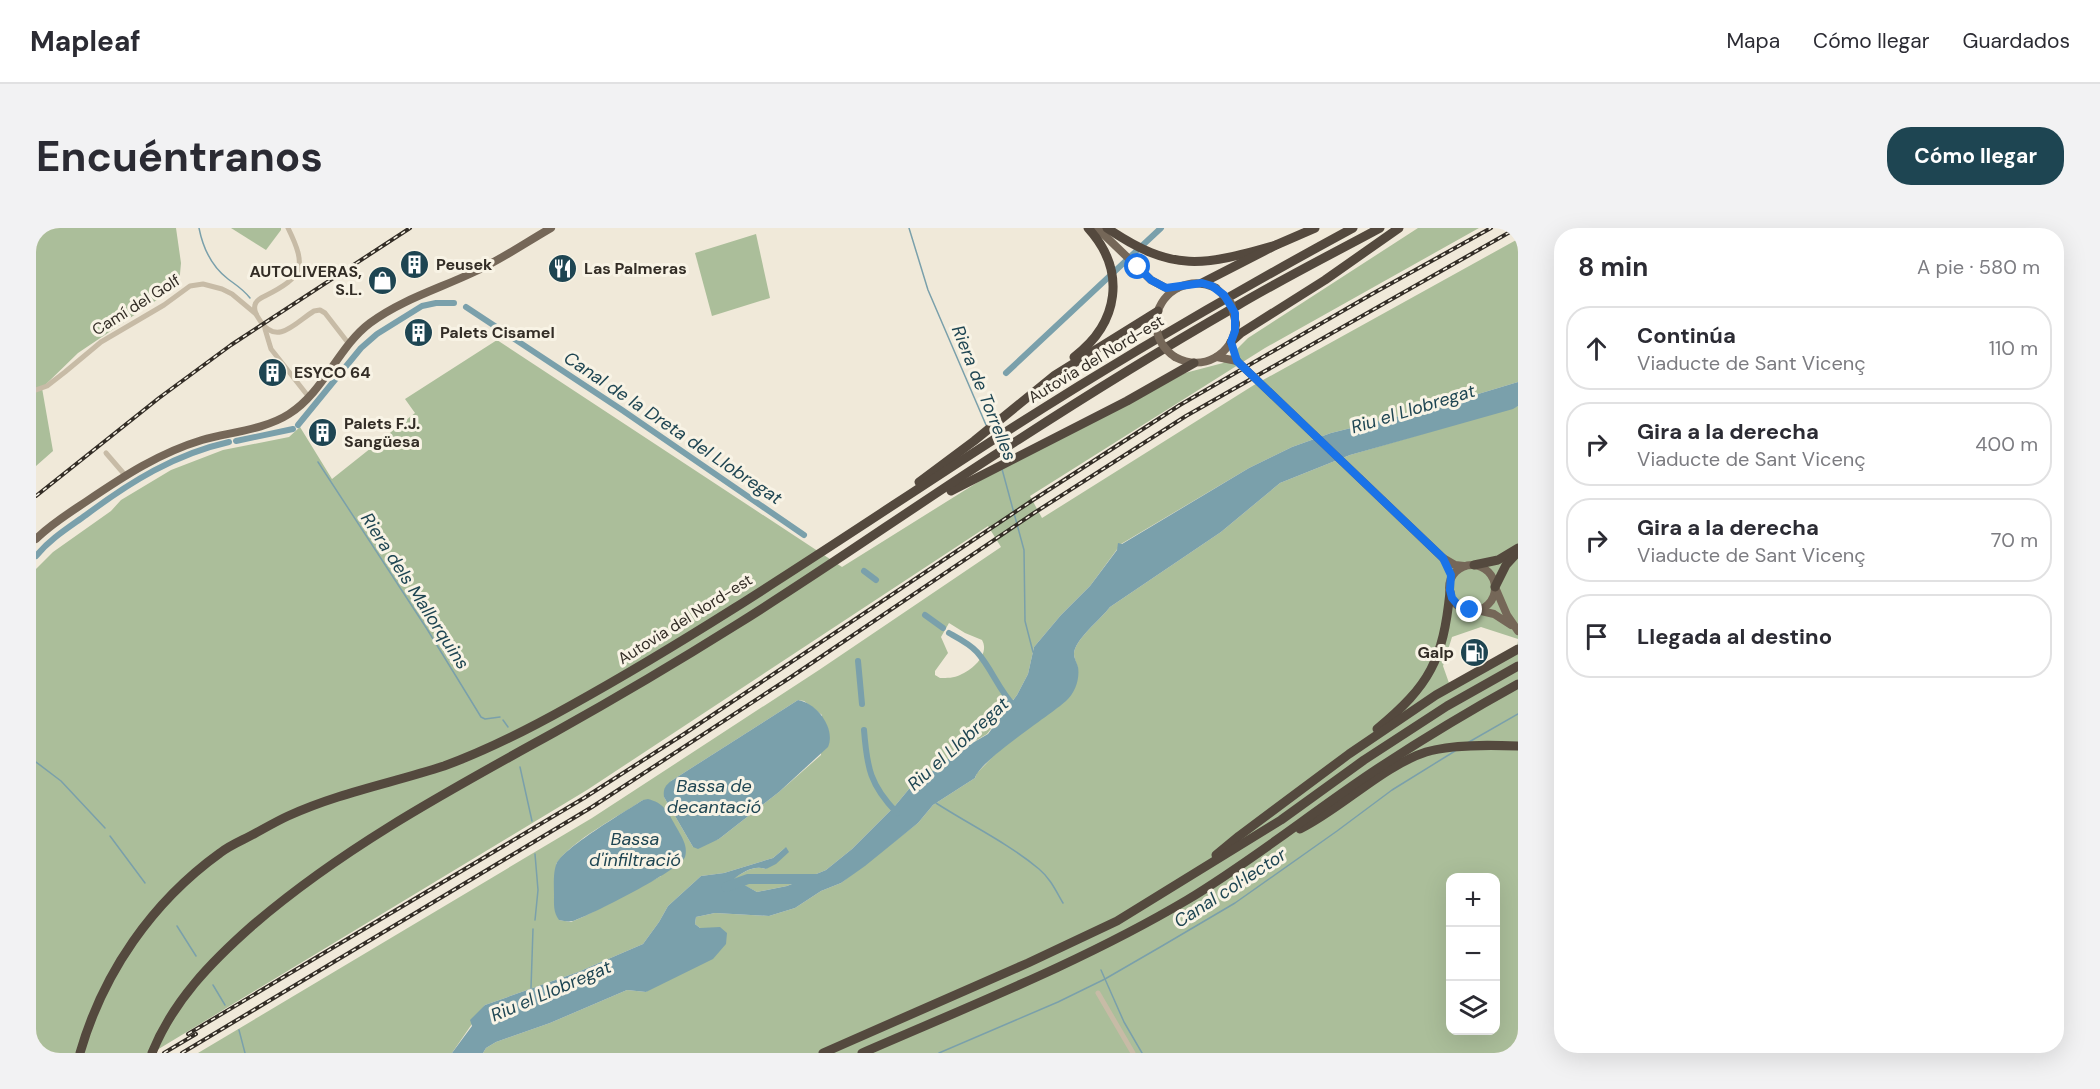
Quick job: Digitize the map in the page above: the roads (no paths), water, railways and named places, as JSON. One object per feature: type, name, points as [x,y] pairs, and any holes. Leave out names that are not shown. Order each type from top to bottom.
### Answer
[{"type":"highway","points":[[895,504],[920,481],[974,441],[1055,375],[1094,340],[1112,307],[1113,280],[1104,248],[1089,228]]},
{"type":"highway","points":[[1107,228],[1121,244],[1167,259],[1209,262],[1276,245]]},
{"type":"highway","points":[[1202,283],[1315,228]]},
{"type":"highway","name":"Autovia del Nord-est","points":[[80,1053],[95,1009],[110,978],[145,924],[178,888],[223,850],[288,816],[484,750],[573,705],[661,653],[848,535],[1002,434],[1139,351],[1353,228]]},
{"type":"highway","name":"Autovia del Nord-est","points":[[152,1053],[160,1034],[180,1002],[201,975],[230,945],[277,905],[345,854],[452,788],[565,726],[717,637],[937,494],[949,492],[984,467],[1007,446],[1235,306],[1380,228]]},
{"type":"highway","points":[[1231,342],[1241,333],[1325,280],[1399,228]]},
{"type":"highway","points":[[1055,375],[1159,307]]},
{"type":"highway","points":[[984,467],[1011,458],[1127,401],[1194,363]]},
{"type":"highway","points":[[1469,565],[1498,560],[1518,548]]},
{"type":"highway","points":[[1495,587],[1506,565],[1518,553]]},
{"type":"highway","points":[[1348,754],[1412,699],[1423,683],[1442,647],[1450,592]]},
{"type":"highway","points":[[1191,876],[1239,836],[1348,754],[1436,695],[1518,649]]},
{"type":"highway","points":[[823,1053],[1028,963],[1117,921],[1281,820],[1382,748],[1447,706],[1518,666]]},
{"type":"highway","points":[[862,1053],[1121,937],[1187,899],[1450,722],[1518,684]]},
{"type":"highway","points":[[1279,838],[1318,820],[1398,766],[1427,752],[1478,746],[1518,746]]},
{"type":"main road","points":[[36,539],[55,522],[125,475],[159,456],[192,443],[276,420],[289,414],[308,396],[370,323],[385,313],[475,272],[551,228]]},
{"type":"main road","points":[[1097,228],[1121,244],[1158,292],[1159,307],[1156,324],[1160,341],[1168,352],[1175,357],[1194,363],[1206,362],[1217,357],[1227,349],[1231,342],[1236,324],[1231,303],[1216,288],[1202,283],[1186,284],[1167,295],[1159,307]]},
{"type":"main road","points":[[1151,280],[1166,288],[1177,288]]},
{"type":"main road","points":[[1231,342],[1237,361],[1443,558],[1455,565],[1483,567],[1490,573],[1507,615],[1518,631]]},
{"type":"main road","points":[[1217,357],[1237,361]]},
{"type":"main road","points":[[1443,558],[1452,579]]},
{"type":"main road","points":[[1469,565],[1456,572],[1452,579],[1450,592],[1458,605],[1467,610],[1494,614],[1518,631]]},
{"type":"main road","points":[[1477,610],[1490,602],[1495,587]]},
{"type":"street","points":[[256,314],[256,303],[287,284],[298,271],[300,262],[298,250],[288,228]]},
{"type":"street","name":"Camí del Golf","points":[[36,390],[47,386],[101,342],[164,305],[190,286],[203,284],[222,289],[256,314],[265,327],[271,349],[308,396]]},
{"type":"street","points":[[265,327],[273,333],[279,333],[314,311],[320,310],[325,313],[349,345]]},
{"type":"street","points":[[106,453],[125,475]]},
{"type":"street","points":[[1098,993],[1132,1053]]},
{"type":"water","points":[[1518,382],[1518,406],[1513,409],[1350,455],[1280,483],[1221,532],[1110,607],[1075,648],[1074,656],[1078,667],[1077,681],[1072,694],[1066,701],[1001,750],[975,778],[933,805],[918,823],[841,883],[821,891],[795,908],[769,916],[715,913],[696,917],[695,924],[700,928],[720,927],[727,933],[726,944],[713,959],[646,992],[627,990],[550,1023],[496,1042],[486,1048],[483,1053],[452,1053],[472,1026],[470,1020],[485,1005],[578,972],[643,944],[668,906],[701,876],[724,873],[773,858],[786,847],[789,852],[776,864],[766,869],[749,870],[734,879],[757,892],[787,886],[826,870],[852,849],[909,789],[957,752],[988,734],[1017,695],[1028,674],[1034,647],[1090,586],[1117,550],[1118,543],[1122,544],[1249,468],[1292,447],[1331,433],[1435,407]]},
{"type":"water","name":"Bassa de decantació","points":[[798,700],[812,706],[823,718],[829,732],[828,747],[779,792],[719,839],[698,849],[693,847],[664,797],[666,786]]},
{"type":"water","name":"Bassa d'infiltració","points":[[648,799],[661,805],[669,814],[685,844],[685,857],[652,882],[597,911],[573,921],[559,920],[554,908],[554,872],[560,858],[595,831]]},
{"type":"waterway","points":[[199,228],[205,249],[212,262],[222,274],[250,298]]},
{"type":"waterway","name":"Riera de Torrelles","points":[[909,228],[928,290],[986,425]]},
{"type":"waterway","points":[[1006,373],[1161,228]]},
{"type":"waterway","name":"Canal de la Dreta del Llobregat","points":[[298,425],[361,348],[377,334],[422,306],[454,303]]},
{"type":"waterway","name":"Canal de la Dreta del Llobregat","points":[[466,307],[622,410],[804,535]]},
{"type":"waterway","name":"Canal de la Dreta del Llobregat","points":[[236,441],[293,429]]},
{"type":"waterway","name":"Canal de la Dreta del Llobregat","points":[[36,556],[60,534],[136,481],[190,454],[229,442]]},
{"type":"waterway","name":"Riera dels Mallorquins","points":[[318,462],[427,629],[481,717],[485,719],[500,717]]},
{"type":"waterway","name":"Riera de Torrelles","points":[[1002,469],[1024,550],[1025,621],[1033,652]]},
{"type":"waterway","name":"Canal de la Dreta del Llobregat","points":[[864,571],[876,580]]},
{"type":"waterway","name":"Canal de la Dreta del Llobregat","points":[[925,615],[943,628]]},
{"type":"waterway","name":"Canal de la Dreta del Llobregat","points":[[949,633],[977,652],[1015,707]]},
{"type":"waterway","name":"Canal de la Dreta del Llobregat","points":[[858,661],[862,704]]},
{"type":"waterway","name":"Canal col·lector","points":[[1469,742],[1518,714]]},
{"type":"waterway","name":"Riera dels Mallorquins","points":[[503,720],[508,727]]},
{"type":"waterway","name":"Canal de la Dreta del Llobregat","points":[[864,730],[869,766],[875,784],[897,813]]},
{"type":"waterway","name":"Canal col·lector","points":[[939,1053],[1058,1002],[1105,979],[1162,946],[1235,903],[1392,790],[1455,751]]},
{"type":"waterway","points":[[36,762],[61,781],[105,828]]},
{"type":"waterway","name":"Riera dels Mallorquins","points":[[520,767],[532,821]]},
{"type":"waterway","points":[[936,803],[1002,842],[1039,869],[1063,903]]},
{"type":"waterway","points":[[110,836],[145,883]]},
{"type":"waterway","name":"Riera dels Mallorquins","points":[[535,854],[538,890],[535,920]]},
{"type":"waterway","name":"Riu el Llobregat","points":[[726,887],[748,879],[817,879]]},
{"type":"waterway","points":[[177,926],[196,956]]},
{"type":"waterway","name":"Riera dels Mallorquins","points":[[531,988],[533,929]]},
{"type":"waterway","points":[[1101,970],[1124,1022],[1142,1053]]},
{"type":"waterway","points":[[213,985],[225,1005]]},
{"type":"waterway","points":[[239,1030],[245,1053]]},
{"type":"railway","points":[[36,496],[159,398],[231,345],[410,228]]},
{"type":"railway","points":[[188,1034],[584,798],[1180,405],[1491,228]]},
{"type":"railway","points":[[182,1053],[592,807],[791,677],[1034,513],[1186,416],[1517,228]]},
{"type":"railway","points":[[164,1053],[196,1034]]},
{"type":"place","name":"Peusek","points":[[415,264]]},
{"type":"place","name":"Las Palmeras","points":[[563,268]]},
{"type":"place","name":"AUTOLIVERAS, S.L.","points":[[383,280]]},
{"type":"place","name":"Palets Cisamel","points":[[419,332]]},
{"type":"place","name":"ESYCO 64","points":[[273,372]]},
{"type":"place","name":"Palets F.J. Sangüesa","points":[[323,432]]},
{"type":"place","name":"Galp","points":[[1475,652]]}]
